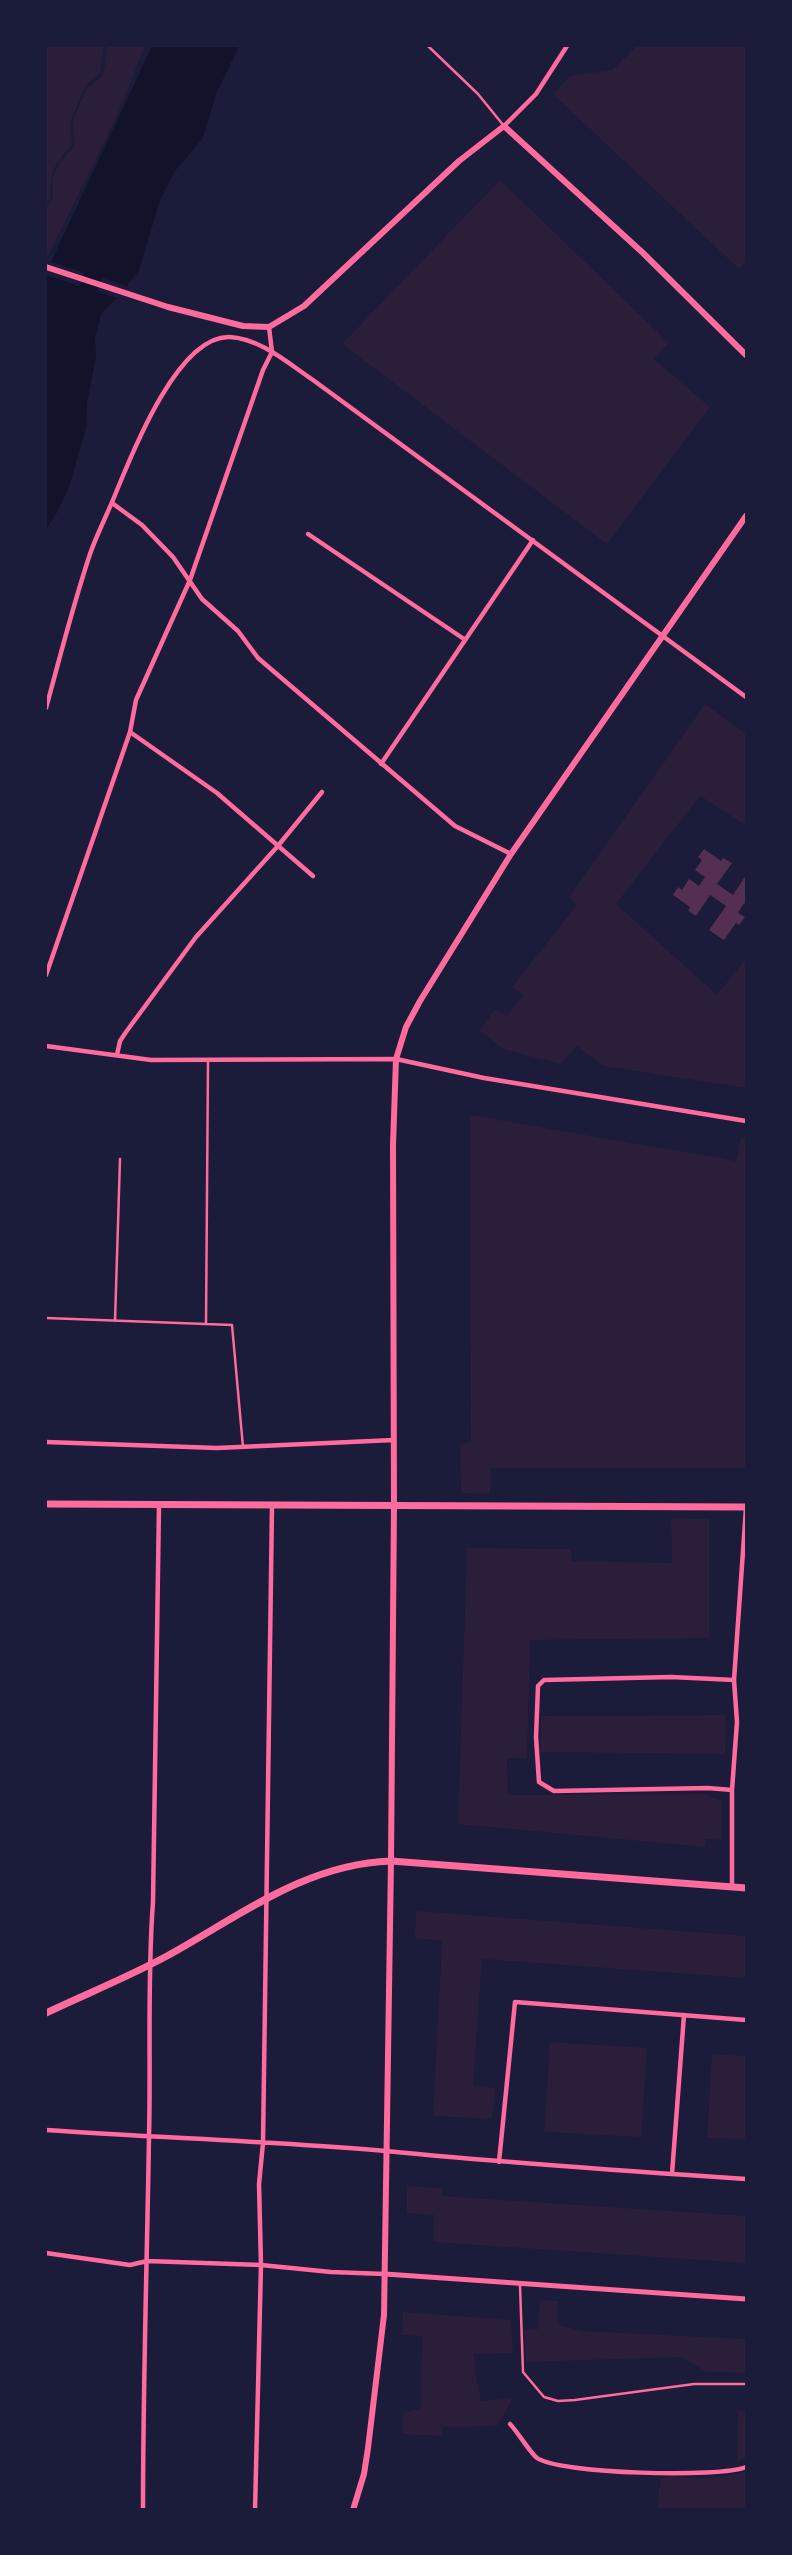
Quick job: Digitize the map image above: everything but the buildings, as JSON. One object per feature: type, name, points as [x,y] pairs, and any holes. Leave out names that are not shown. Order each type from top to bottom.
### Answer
[{"type":"main road","points":[[46,267],[168,307],[243,326],[269,327],[304,306],[459,161],[504,126],[643,253],[747,355]]},
{"type":"main road","points":[[353,2510],[364,2474],[368,2448],[381,2346],[385,2274],[391,1861],[393,1145],[396,1059],[406,1027],[420,1000],[511,854],[747,516]]},
{"type":"main road","points":[[46,1504],[746,1507]]},
{"type":"main road","points":[[46,2013],[148,1965],[293,1884],[363,1862],[391,1861],[747,1888]]},
{"type":"street","points":[[504,126],[536,94],[567,46]]},
{"type":"street","points":[[46,975],[130,732],[136,701],[190,580],[254,394],[272,352],[269,327]]},
{"type":"street","points":[[46,708],[91,552],[147,420],[166,389],[199,350],[212,341],[228,337],[272,352],[747,697]]},
{"type":"street","points":[[112,503],[142,525],[173,557],[202,599],[238,631],[258,658],[455,826],[511,854]]},
{"type":"street","points":[[308,534],[464,639]]},
{"type":"street","points":[[381,764],[533,540]]},
{"type":"street","points":[[130,732],[217,793],[313,876]]},
{"type":"street","points":[[117,1055],[120,1041],[195,937],[277,847],[322,792]]},
{"type":"street","points":[[46,1046],[57,1050],[151,1060],[396,1059],[484,1078],[747,1121]]},
{"type":"street","points":[[46,1442],[217,1448],[394,1440]]},
{"type":"street","points":[[143,2510],[143,2328],[149,2137],[148,1965],[153,1902],[159,1505]]},
{"type":"street","points":[[255,2510],[272,1505]]},
{"type":"street","points":[[732,1887],[732,1790],[737,1722],[734,1680],[746,1507]]},
{"type":"street","points":[[732,1790],[708,1788],[554,1791],[539,1782],[536,1737],[538,1686],[544,1680],[671,1676],[734,1680]]},
{"type":"street","points":[[499,2162],[515,2002],[747,2020]]},
{"type":"street","points":[[672,2174],[684,2015]]},
{"type":"street","points":[[46,2130],[387,2151],[499,2162],[747,2179]]},
{"type":"street","points":[[46,2253],[120,2264],[147,2261],[261,2265],[747,2299]]},
{"type":"street","points":[[510,2424],[536,2458],[554,2464],[613,2471],[720,2473],[747,2467]]},
{"type":"lane","points":[[428,46],[478,94],[504,126]]},
{"type":"lane","points":[[205,1324],[208,1061]]},
{"type":"lane","points":[[115,1321],[120,1159]]},
{"type":"lane","points":[[46,1318],[232,1325],[243,1447]]},
{"type":"lane","points":[[520,2285],[523,2372],[544,2397],[558,2401],[575,2400],[694,2384],[747,2384]]},
{"type":"shaded area","points":[[46,46],[104,46],[100,73],[86,85],[70,122],[72,144],[55,168],[51,180],[51,197],[46,204]]},
{"type":"shaded area","points":[[108,46],[145,46],[117,116],[49,254],[46,254],[46,208],[53,198],[52,179],[60,162],[75,145],[72,122],[87,88],[103,76]]},
{"type":"shaded area","points":[[152,46],[239,46],[216,94],[203,138],[174,172],[160,200],[139,270],[127,286],[51,262]]},
{"type":"shaded area","points":[[637,46],[746,46],[746,261],[739,269],[553,94],[570,76],[612,70]]},
{"type":"shaded area","points":[[500,180],[669,343],[654,359],[710,407],[607,544],[342,344]]},
{"type":"shaded area","points":[[46,275],[117,298],[101,314],[95,338],[96,356],[87,403],[86,428],[69,487],[46,529]]},
{"type":"shaded area","points":[[705,704],[746,734],[746,822],[744,824],[700,796],[616,904],[717,995],[746,958],[746,1088],[603,1066],[577,1046],[561,1064],[503,1049],[480,1030],[495,1009],[507,1016],[523,995],[512,987],[577,905],[569,897]]},
{"type":"shaded area","points":[[470,1115],[736,1161],[741,1137],[746,1138],[746,1468],[491,1468],[490,1494],[461,1493],[460,1444],[471,1442]]},
{"type":"shaded area","points":[[671,1518],[709,1519],[709,1638],[530,1640],[527,1758],[507,1758],[508,1795],[705,1794],[722,1801],[722,1840],[706,1839],[705,1847],[458,1824],[467,1548],[571,1549],[572,1561],[672,1563]]},
{"type":"shaded area","points":[[726,1715],[725,1754],[540,1752],[541,1716]]},
{"type":"shaded area","points":[[416,1911],[746,1936],[746,1978],[482,1959],[473,2085],[496,2088],[492,2119],[433,2116],[442,1941],[415,1938]]},
{"type":"shaded area","points":[[550,2042],[647,2048],[641,2137],[544,2132]]},
{"type":"shaded area","points":[[712,2054],[746,2056],[746,2139],[707,2138]]},
{"type":"shaded area","points":[[407,2186],[442,2188],[442,2196],[746,2216],[746,2263],[433,2242],[434,2215],[407,2213]]},
{"type":"shaded area","points":[[540,2300],[558,2301],[557,2324],[582,2331],[746,2339],[746,2373],[707,2372],[681,2357],[526,2362],[524,2330],[538,2329]]},
{"type":"shaded area","points":[[403,2312],[511,2320],[513,2353],[474,2354],[481,2401],[513,2398],[497,2426],[443,2427],[442,2436],[402,2434],[403,2413],[421,2408],[422,2336],[402,2335]]},
{"type":"shaded area","points":[[738,2411],[746,2411],[746,2458],[737,2462]]},
{"type":"shaded area","points":[[746,2471],[746,2509],[658,2509],[660,2479],[672,2476],[714,2478]]},
{"type":"pier","points":[[48,260],[130,287],[125,290],[50,265]]},
{"type":"pier","points":[[46,272],[118,295],[120,299],[46,275]]},
{"type":"waterway","points":[[79,312],[102,253]]}]
